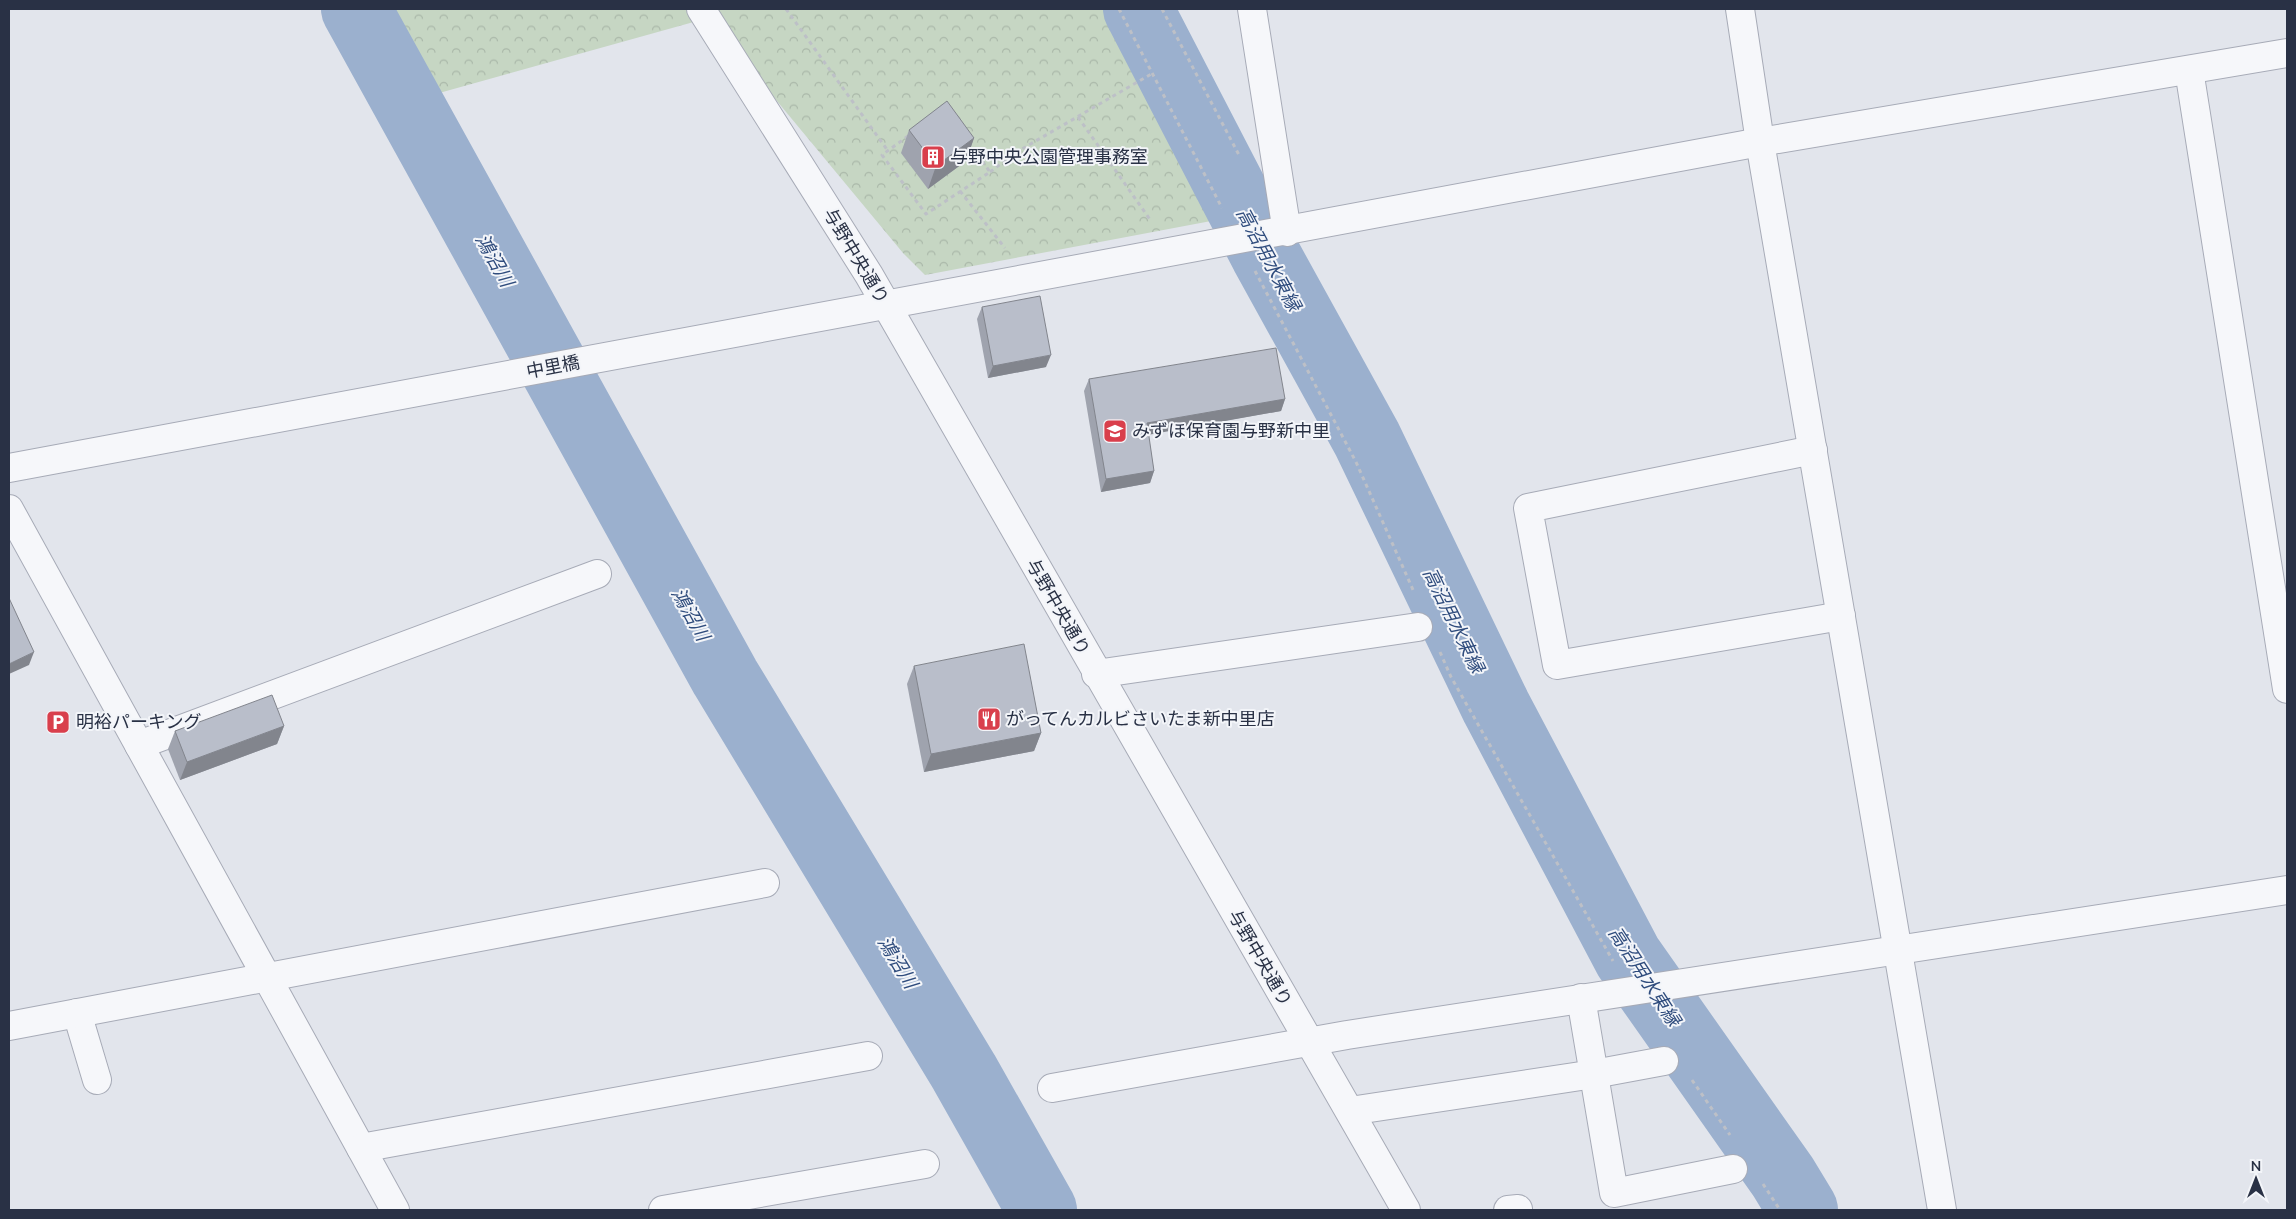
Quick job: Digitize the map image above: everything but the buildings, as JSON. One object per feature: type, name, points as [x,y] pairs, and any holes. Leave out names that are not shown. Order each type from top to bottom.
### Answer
[{"type":"street","name":"与野中央通り","points":[[701,9],[886,306],[1406,1210]]},
{"type":"street","points":[[1252,9],[1262,236]]},
{"type":"street","points":[[1740,9],[1760,142],[1942,1210]]},
{"type":"street","name":"中里橋","points":[[9,468],[1760,142],[2287,52]]},
{"type":"street","points":[[2189,70],[2287,689]]},
{"type":"street","points":[[1813,450],[1528,508],[1557,664],[1841,616]]},
{"type":"street","points":[[9,509],[395,1210]]},
{"type":"street","points":[[139,745],[598,574]]},
{"type":"street","points":[[1096,674],[1427,635]]},
{"type":"street","points":[[9,1026],[765,883]]},
{"type":"street","points":[[1052,1088],[1309,1042],[1581,998],[1899,952],[2287,890]]},
{"type":"street","points":[[1581,998],[1614,1193],[1742,1168]]},
{"type":"street","points":[[77,1013],[97,1080]]},
{"type":"street","points":[[361,1148],[868,1056]]},
{"type":"street","points":[[1350,1111],[1594,1074],[1664,1061]]},
{"type":"street","points":[[663,1210],[925,1164]]},
{"type":"path","points":[[786,9],[888,151]]},
{"type":"path","points":[[1118,9],[1153,73],[1262,236],[1356,462],[1417,599]]},
{"type":"path","points":[[1162,9],[1239,156]]},
{"type":"path","points":[[990,172],[945,109],[882,155],[926,214],[990,172],[1015,152],[1153,73]]},
{"type":"path","points":[[1078,117],[1146,215],[1176,251]]},
{"type":"path","points":[[960,191],[1029,279]]},
{"type":"path","points":[[1427,635],[1631,990]]},
{"type":"path","points":[[1688,1074],[1742,1168],[1780,1210]]},
{"type":"green space","points":[[353,9],[1118,9],[1227,218],[925,275],[903,253],[708,18],[407,102]]},
{"type":"waterway","name":"鴻沼川","points":[[356,9],[725,677],[964,1072],[1042,1210]]},
{"type":"waterway","name":"高沼用水東縁","points":[[1138,9],[1265,254],[1367,439],[1496,707],[1628,957],[1783,1177],[1803,1210]]},
{"type":"place","name":"与野中央公園管理事務室","points":[[933,157]]},
{"type":"place","name":"みずほ保育園与野新中里","points":[[1115,431]]},
{"type":"place","name":"がってんカルビさいたま新中里店","points":[[989,719]]},
{"type":"place","name":"明裕パーキング","points":[[58,722]]}]
